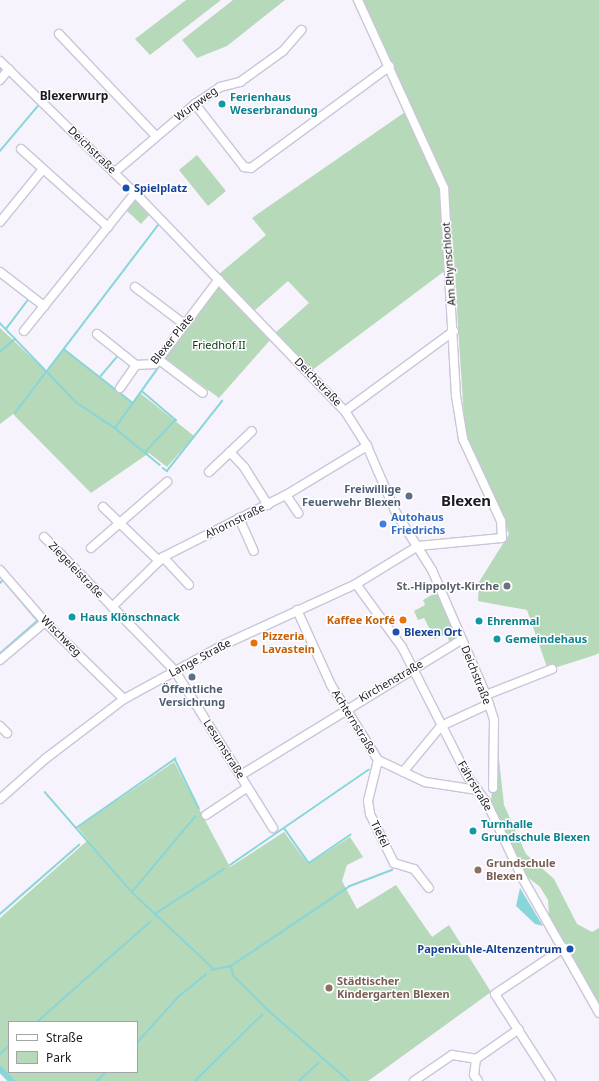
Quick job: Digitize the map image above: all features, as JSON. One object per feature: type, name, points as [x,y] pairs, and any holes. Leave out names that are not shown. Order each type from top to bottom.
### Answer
[{"type":"street","name":"Am Rhynschloot","points":[[358,0],[390,66],[444,188],[454,331],[456,396],[463,439],[501,521],[502,538],[418,546]]},
{"type":"street","name":"Wurpweg","points":[[115,172],[155,135],[195,104],[220,87],[240,82],[283,51],[301,30]]},
{"type":"street","points":[[59,34],[155,135]]},
{"type":"street","name":"Deichstraße","points":[[0,61],[115,172],[346,411],[367,446],[396,513],[418,546],[453,613],[461,640],[486,695],[494,720],[493,788]]},
{"type":"street","points":[[195,104],[244,167],[251,168],[390,66]]},
{"type":"street","points":[[0,80],[9,69]]},
{"type":"street","points":[[21,149],[108,227]]},
{"type":"street","points":[[0,222],[42,169]]},
{"type":"street","points":[[24,332],[135,193]]},
{"type":"street","points":[[0,272],[44,306]]},
{"type":"street","name":"Blexer Plate","points":[[120,388],[136,365],[150,367],[158,359],[219,279]]},
{"type":"street","points":[[135,286],[184,324]]},
{"type":"street","points":[[346,411],[454,331]]},
{"type":"street","points":[[97,334],[136,365]]},
{"type":"street","points":[[158,359],[203,393]]},
{"type":"street","points":[[209,472],[252,431]]},
{"type":"street","name":"Ahornstraße","points":[[112,607],[161,559],[238,518],[268,505],[367,446]]},
{"type":"street","points":[[230,452],[244,467],[268,505]]},
{"type":"street","points":[[91,548],[167,482]]},
{"type":"street","points":[[286,495],[298,513]]},
{"type":"street","points":[[103,507],[119,524],[161,559],[189,585]]},
{"type":"street","points":[[238,518],[254,551]]},
{"type":"street","name":"Ziegeleistraße","points":[[44,537],[175,671]]},
{"type":"street","name":"Lange Straße","points":[[0,799],[45,759],[124,700],[175,671],[297,610],[356,584],[418,546]]},
{"type":"street","name":"Wischweg","points":[[0,570],[45,622],[124,700]]},
{"type":"street","name":"Fährstraße","points":[[356,584],[396,637],[441,726],[599,1013]]},
{"type":"street","name":"Achternstraße","points":[[297,610],[344,709],[378,760],[424,782],[477,790]]},
{"type":"street","points":[[0,660],[45,622]]},
{"type":"street","name":"Kirchenstraße","points":[[241,775],[344,709],[461,640]]},
{"type":"street","points":[[486,695],[552,669]]},
{"type":"street","name":"Lesumstraße","points":[[175,671],[273,828]]},
{"type":"street","points":[[404,772],[441,726],[488,704]]},
{"type":"street","points":[[0,726],[7,733]]},
{"type":"street","name":"Tiefel","points":[[378,760],[368,801],[370,814],[394,862],[414,869],[429,888]]},
{"type":"street","points":[[206,815],[248,787]]},
{"type":"street","points":[[551,1081],[495,994],[564,948]]},
{"type":"street","points":[[414,1081],[452,1055],[476,1059],[518,1028]]},
{"type":"street","points":[[476,1059],[474,1075],[478,1081]]},
{"type":"green space","points":[[186,0],[221,0],[150,55],[135,39]]},
{"type":"green space","points":[[233,0],[285,0],[227,46],[197,58],[182,40]]},
{"type":"green space","points":[[357,0],[599,0],[599,653],[595,655],[548,670],[527,610],[478,601],[479,582],[509,534],[465,433],[454,264],[311,371],[274,334],[309,303],[288,281],[254,311],[219,274],[266,235],[252,218],[408,110]]},
{"type":"green space","points":[[197,155],[226,191],[208,206],[179,170]]},
{"type":"green space","points":[[136,199],[151,213],[141,224],[126,210]]},
{"type":"green space","name":"Friedhof II","points":[[219,287],[271,339],[219,398],[164,357]]},
{"type":"green space","points":[[0,328],[46,371],[64,349],[132,403],[140,393],[194,436],[167,467],[149,453],[91,493],[13,414],[0,424]]},
{"type":"green space","points":[[439,591],[457,636],[450,643],[446,634],[435,639],[424,618],[418,620],[414,611],[425,605],[423,600]]},
{"type":"green space","points":[[496,732],[504,805],[526,854],[554,879],[577,924],[592,932],[599,928],[599,1006],[549,915],[548,900],[540,887],[525,875],[491,803]]},
{"type":"green space","points":[[174,762],[230,867],[284,832],[308,864],[350,837],[363,857],[347,865],[342,881],[357,909],[396,885],[432,937],[449,925],[491,992],[368,1081],[14,1081],[0,1067],[0,918],[88,840],[78,828]]},
{"type":"water","points":[[520,888],[543,926],[535,924],[516,906]]},
{"type":"waterway","points":[[0,151],[38,106]]},
{"type":"waterway","points":[[15,413],[159,224]]},
{"type":"waterway","points":[[6,329],[28,300]]},
{"type":"waterway","points":[[0,323],[76,402],[115,428],[160,465]]},
{"type":"waterway","points":[[0,352],[15,339]]},
{"type":"waterway","points":[[64,349],[133,403]]},
{"type":"waterway","points":[[100,377],[117,357]]},
{"type":"waterway","points":[[115,428],[158,368]]},
{"type":"waterway","points":[[142,391],[176,420],[145,453]]},
{"type":"waterway","points":[[163,468],[167,471],[222,401]]},
{"type":"waterway","points":[[0,576],[38,621],[0,654]]},
{"type":"waterway","points":[[0,583],[3,580]]},
{"type":"waterway","points":[[76,828],[175,759],[199,808]]},
{"type":"waterway","points":[[230,865],[368,770]]},
{"type":"waterway","points":[[45,792],[132,892],[213,968]]},
{"type":"waterway","points":[[132,892],[195,817]]},
{"type":"waterway","points":[[285,829],[309,863],[350,835]]},
{"type":"waterway","points":[[0,914],[79,845]]},
{"type":"waterway","points":[[155,914],[224,869]]},
{"type":"waterway","points":[[211,970],[231,966],[350,886],[392,870]]},
{"type":"waterway","points":[[38,1021],[150,922]]},
{"type":"waterway","points":[[231,966],[234,976],[268,1010],[349,1081]]},
{"type":"waterway","points":[[138,1042],[178,997],[205,975]]},
{"type":"waterway","points":[[195,1081],[262,1015]]},
{"type":"waterway","points":[[0,1054],[8,1047]]},
{"type":"waterway","points":[[299,1081],[318,1063]]},
{"type":"waterway","points":[[0,1069],[12,1081]]},
{"type":"waterway","points":[[97,1081],[105,1073]]},
{"type":"place","name":"Ferienhaus Weserbrandung","points":[[222,104]]},
{"type":"place","name":"Spielplatz","points":[[126,188]]},
{"type":"place","name":"Freiwillige Feuerwehr Blexen","points":[[409,496]]},
{"type":"place","name":"Autohaus Friedrichs","points":[[383,524]]},
{"type":"place","name":"St.-Hippolyt-Kirche","points":[[507,586]]},
{"type":"place","name":"Haus Klönschnack","points":[[72,617]]},
{"type":"place","name":"Kaffee Korfé","points":[[403,620]]},
{"type":"place","name":"Ehrenmal","points":[[479,621]]},
{"type":"place","name":"Blexen Ort","points":[[396,632]]},
{"type":"place","name":"Gemeindehaus","points":[[497,639]]},
{"type":"place","name":"Pizzeria Lavastein","points":[[254,643]]},
{"type":"place","name":"Öffentliche Versichrung","points":[[192,677]]},
{"type":"place","name":"Turnhalle Grundschule Blexen","points":[[473,831]]},
{"type":"place","name":"Grundschule Blexen","points":[[478,870]]},
{"type":"place","name":"Papenkuhle-Altenzentrum","points":[[570,949]]},
{"type":"place","name":"Städtischer Kindergarten Blexen","points":[[329,988]]},
{"type":"district","name":"Blexerwurp","points":[[74,96]]},
{"type":"district","name":"Blexen","points":[[466,501]]}]
